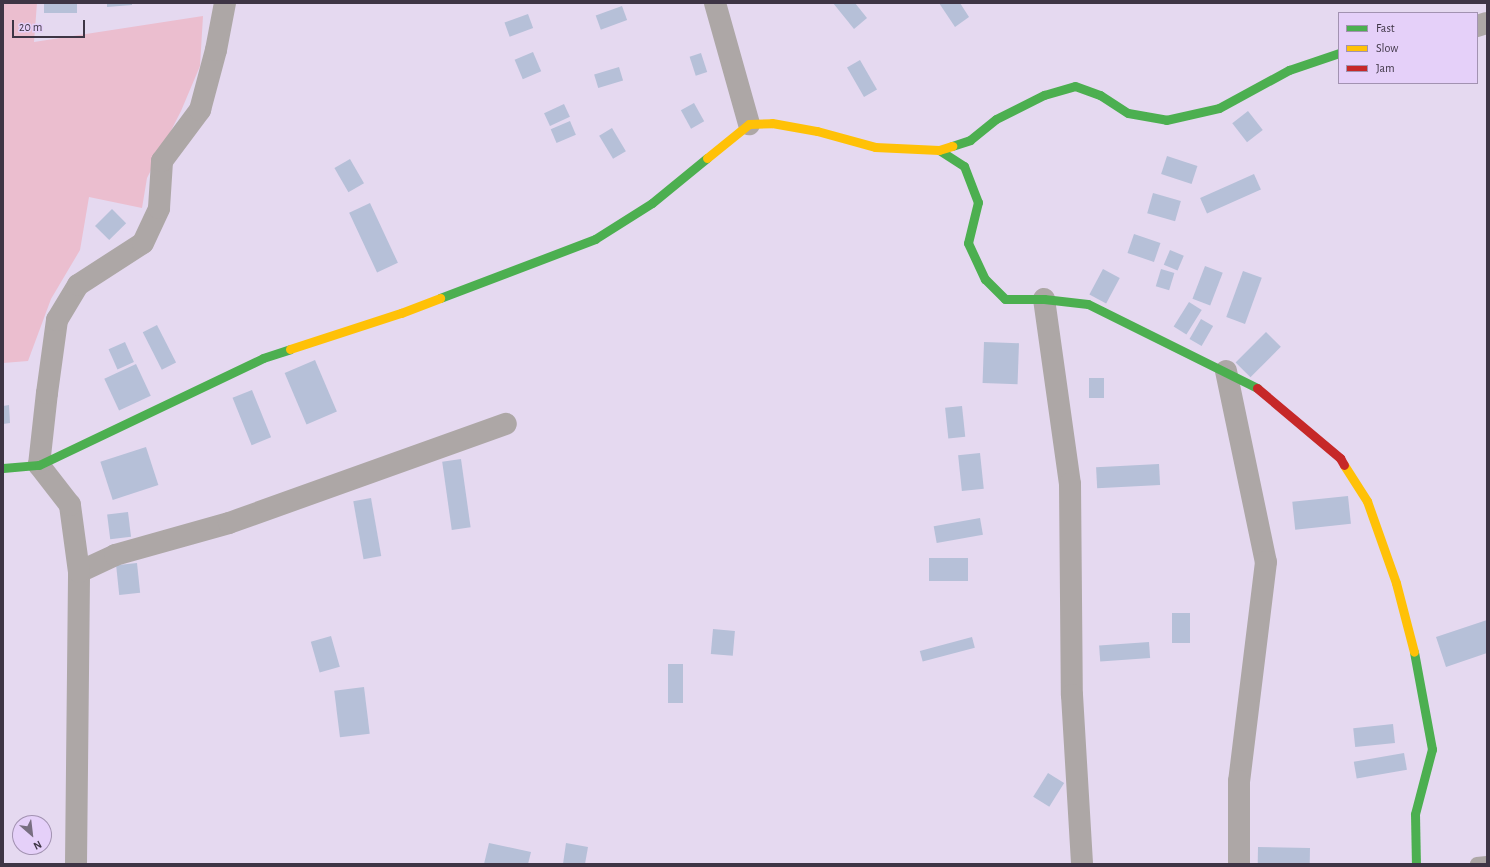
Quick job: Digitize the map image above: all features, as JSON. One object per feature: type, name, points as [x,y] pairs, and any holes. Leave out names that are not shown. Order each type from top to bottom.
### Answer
[{"type":"street","points":[[76,864],[79,572],[70,505],[39,465],[57,320],[78,285],[143,243],[160,208],[162,161],[200,110],[216,50],[225,3]]},
{"type":"street","points":[[715,3],[749,124]]},
{"type":"street","points":[[3,468],[39,465],[263,358],[401,313],[595,239],[652,203],[749,124],[772,123],[817,131],[875,148],[939,150],[970,140],[996,118],[1044,95],[1075,86],[1100,95],[1128,113],[1166,120],[1219,108],[1289,70],[1338,53]]},
{"type":"street","points":[[939,150],[964,166],[978,202],[968,243],[985,279],[1005,298],[1044,299],[1088,304],[1253,384],[1340,458],[1367,501],[1396,583],[1412,642],[1432,749],[1415,814],[1416,864]]},
{"type":"street","points":[[1044,299],[1070,484],[1072,695],[1082,864]]},
{"type":"street","points":[[1226,371],[1266,562],[1239,781],[1239,864]]},
{"type":"street","points":[[79,572],[115,554],[229,523],[506,424]]},
{"type":"lane","points":[[1477,864],[1487,863]]},
{"type":"shaded area","points":[[3,3],[37,3],[34,42],[203,16],[200,66],[181,111],[147,178],[142,208],[89,197],[80,250],[51,299],[28,361],[3,363]]},
{"type":"building","points":[[44,3],[77,3],[77,13],[44,13]]},
{"type":"building","points":[[107,3],[132,3],[132,5],[107,7]]},
{"type":"building","points":[[833,3],[855,3],[867,18],[854,29]]},
{"type":"building","points":[[939,3],[960,3],[969,17],[955,27]]},
{"type":"building","points":[[622,6],[627,20],[601,30],[596,16]]},
{"type":"building","points":[[528,14],[533,28],[510,37],[505,23]]},
{"type":"building","points":[[533,52],[541,71],[523,79],[515,60]]},
{"type":"building","points":[[701,53],[707,72],[696,76],[690,57]]},
{"type":"building","points":[[860,60],[877,89],[864,97],[847,68]]},
{"type":"building","points":[[619,67],[623,80],[598,88],[594,75]]},
{"type":"building","points":[[694,103],[704,121],[691,129],[681,110]]},
{"type":"building","points":[[564,104],[570,117],[550,126],[544,113]]},
{"type":"building","points":[[1248,111],[1263,130],[1247,142],[1232,123]]},
{"type":"building","points":[[570,121],[576,135],[557,143],[551,129]]},
{"type":"building","points":[[612,128],[626,151],[613,159],[599,136]]},
{"type":"building","points":[[1167,156],[1197,166],[1192,184],[1161,174]]},
{"type":"building","points":[[350,159],[364,183],[348,192],[334,168]]},
{"type":"building","points":[[1254,174],[1261,190],[1207,214],[1200,198]]},
{"type":"building","points":[[1153,193],[1181,201],[1175,221],[1147,213]]},
{"type":"building","points":[[370,203],[398,263],[377,273],[349,213]]},
{"type":"building","points":[[112,209],[126,223],[109,240],[95,226]]},
{"type":"building","points":[[1134,234],[1160,243],[1154,262],[1127,253]]},
{"type":"building","points":[[1170,250],[1184,256],[1178,271],[1164,265]]},
{"type":"building","points":[[1205,266],[1223,273],[1210,305],[1192,299]]},
{"type":"building","points":[[1103,269],[1120,278],[1106,304],[1089,295]]},
{"type":"building","points":[[1161,269],[1174,273],[1169,290],[1156,286]]},
{"type":"building","points":[[1243,271],[1262,278],[1245,324],[1226,317]]},
{"type":"building","points":[[1189,302],[1202,310],[1186,335],[1174,327]]},
{"type":"building","points":[[1201,319],[1213,326],[1202,346],[1190,339]]},
{"type":"building","points":[[157,325],[176,362],[162,370],[143,332]]},
{"type":"building","points":[[1266,332],[1281,347],[1250,377],[1236,362]]},
{"type":"building","points":[[125,342],[134,362],[118,369],[109,349]]},
{"type":"building","points":[[984,342],[1019,343],[1018,384],[983,383]]},
{"type":"building","points":[[315,360],[337,412],[307,424],[285,373]]},
{"type":"building","points":[[136,364],[151,396],[119,411],[104,379]]},
{"type":"building","points":[[1089,378],[1104,378],[1104,398],[1089,398]]},
{"type":"building","points":[[252,390],[271,437],[252,445],[233,398]]},
{"type":"building","points":[[9,405],[10,423],[3,424],[3,406]]},
{"type":"building","points":[[962,406],[965,437],[948,439],[945,408]]},
{"type":"building","points":[[146,447],[158,485],[113,500],[100,462]]},
{"type":"building","points":[[980,453],[984,489],[962,491],[958,455]]},
{"type":"building","points":[[461,459],[471,527],[452,530],[442,462]]},
{"type":"building","points":[[1159,464],[1160,485],[1097,488],[1096,467]]},
{"type":"building","points":[[1348,496],[1351,524],[1295,530],[1292,502]]},
{"type":"building","points":[[371,498],[381,556],[364,559],[353,501]]},
{"type":"building","points":[[128,512],[131,537],[110,539],[107,515]]},
{"type":"building","points":[[980,518],[983,535],[937,543],[934,526]]},
{"type":"building","points":[[929,558],[968,558],[968,581],[929,581]]},
{"type":"building","points":[[137,563],[140,593],[119,595],[116,565]]},
{"type":"building","points":[[1172,613],[1190,613],[1190,643],[1172,643]]},
{"type":"building","points":[[1487,620],[1487,653],[1446,667],[1436,637]]},
{"type":"building","points":[[713,629],[735,631],[733,656],[711,654]]},
{"type":"building","points":[[331,636],[340,667],[320,673],[311,642]]},
{"type":"building","points":[[972,637],[975,648],[923,662],[920,651]]},
{"type":"building","points":[[1149,642],[1150,658],[1100,661],[1099,645]]},
{"type":"building","points":[[668,664],[683,664],[683,703],[668,703]]},
{"type":"building","points":[[364,687],[370,734],[340,737],[334,691]]},
{"type":"building","points":[[1393,724],[1395,743],[1355,747],[1353,728]]},
{"type":"building","points":[[1404,753],[1407,770],[1357,779],[1354,762]]},
{"type":"building","points":[[1048,773],[1064,783],[1049,807],[1033,797]]},
{"type":"building","points":[[489,843],[531,852],[528,864],[484,864]]},
{"type":"building","points":[[566,843],[588,847],[585,864],[563,864]]},
{"type":"building","points":[[1258,847],[1310,848],[1310,864],[1258,864]]},
{"type":"traffic: fast","points":[[952,146],[970,140],[996,119],[1044,95],[1075,86],[1100,95],[1128,113],[1166,120],[1219,108],[1289,70],[1338,53]]},
{"type":"traffic: fast","points":[[939,150],[964,166],[978,202],[968,243],[985,279],[1005,299],[1044,299],[1088,304],[1257,388]]},
{"type":"traffic: fast","points":[[440,298],[595,239],[652,203],[707,158]]},
{"type":"traffic: fast","points":[[3,468],[39,465],[263,358],[290,349]]},
{"type":"traffic: fast","points":[[1414,652],[1432,749],[1415,814],[1416,864]]},
{"type":"traffic: slow","points":[[707,158],[749,124],[772,123],[817,131],[875,147],[939,150],[952,146]]},
{"type":"traffic: slow","points":[[290,349],[401,313],[440,298]]},
{"type":"traffic: slow","points":[[1344,465],[1367,501],[1396,583],[1414,652]]},
{"type":"traffic: jam","points":[[1257,388],[1340,458],[1344,465]]}]
